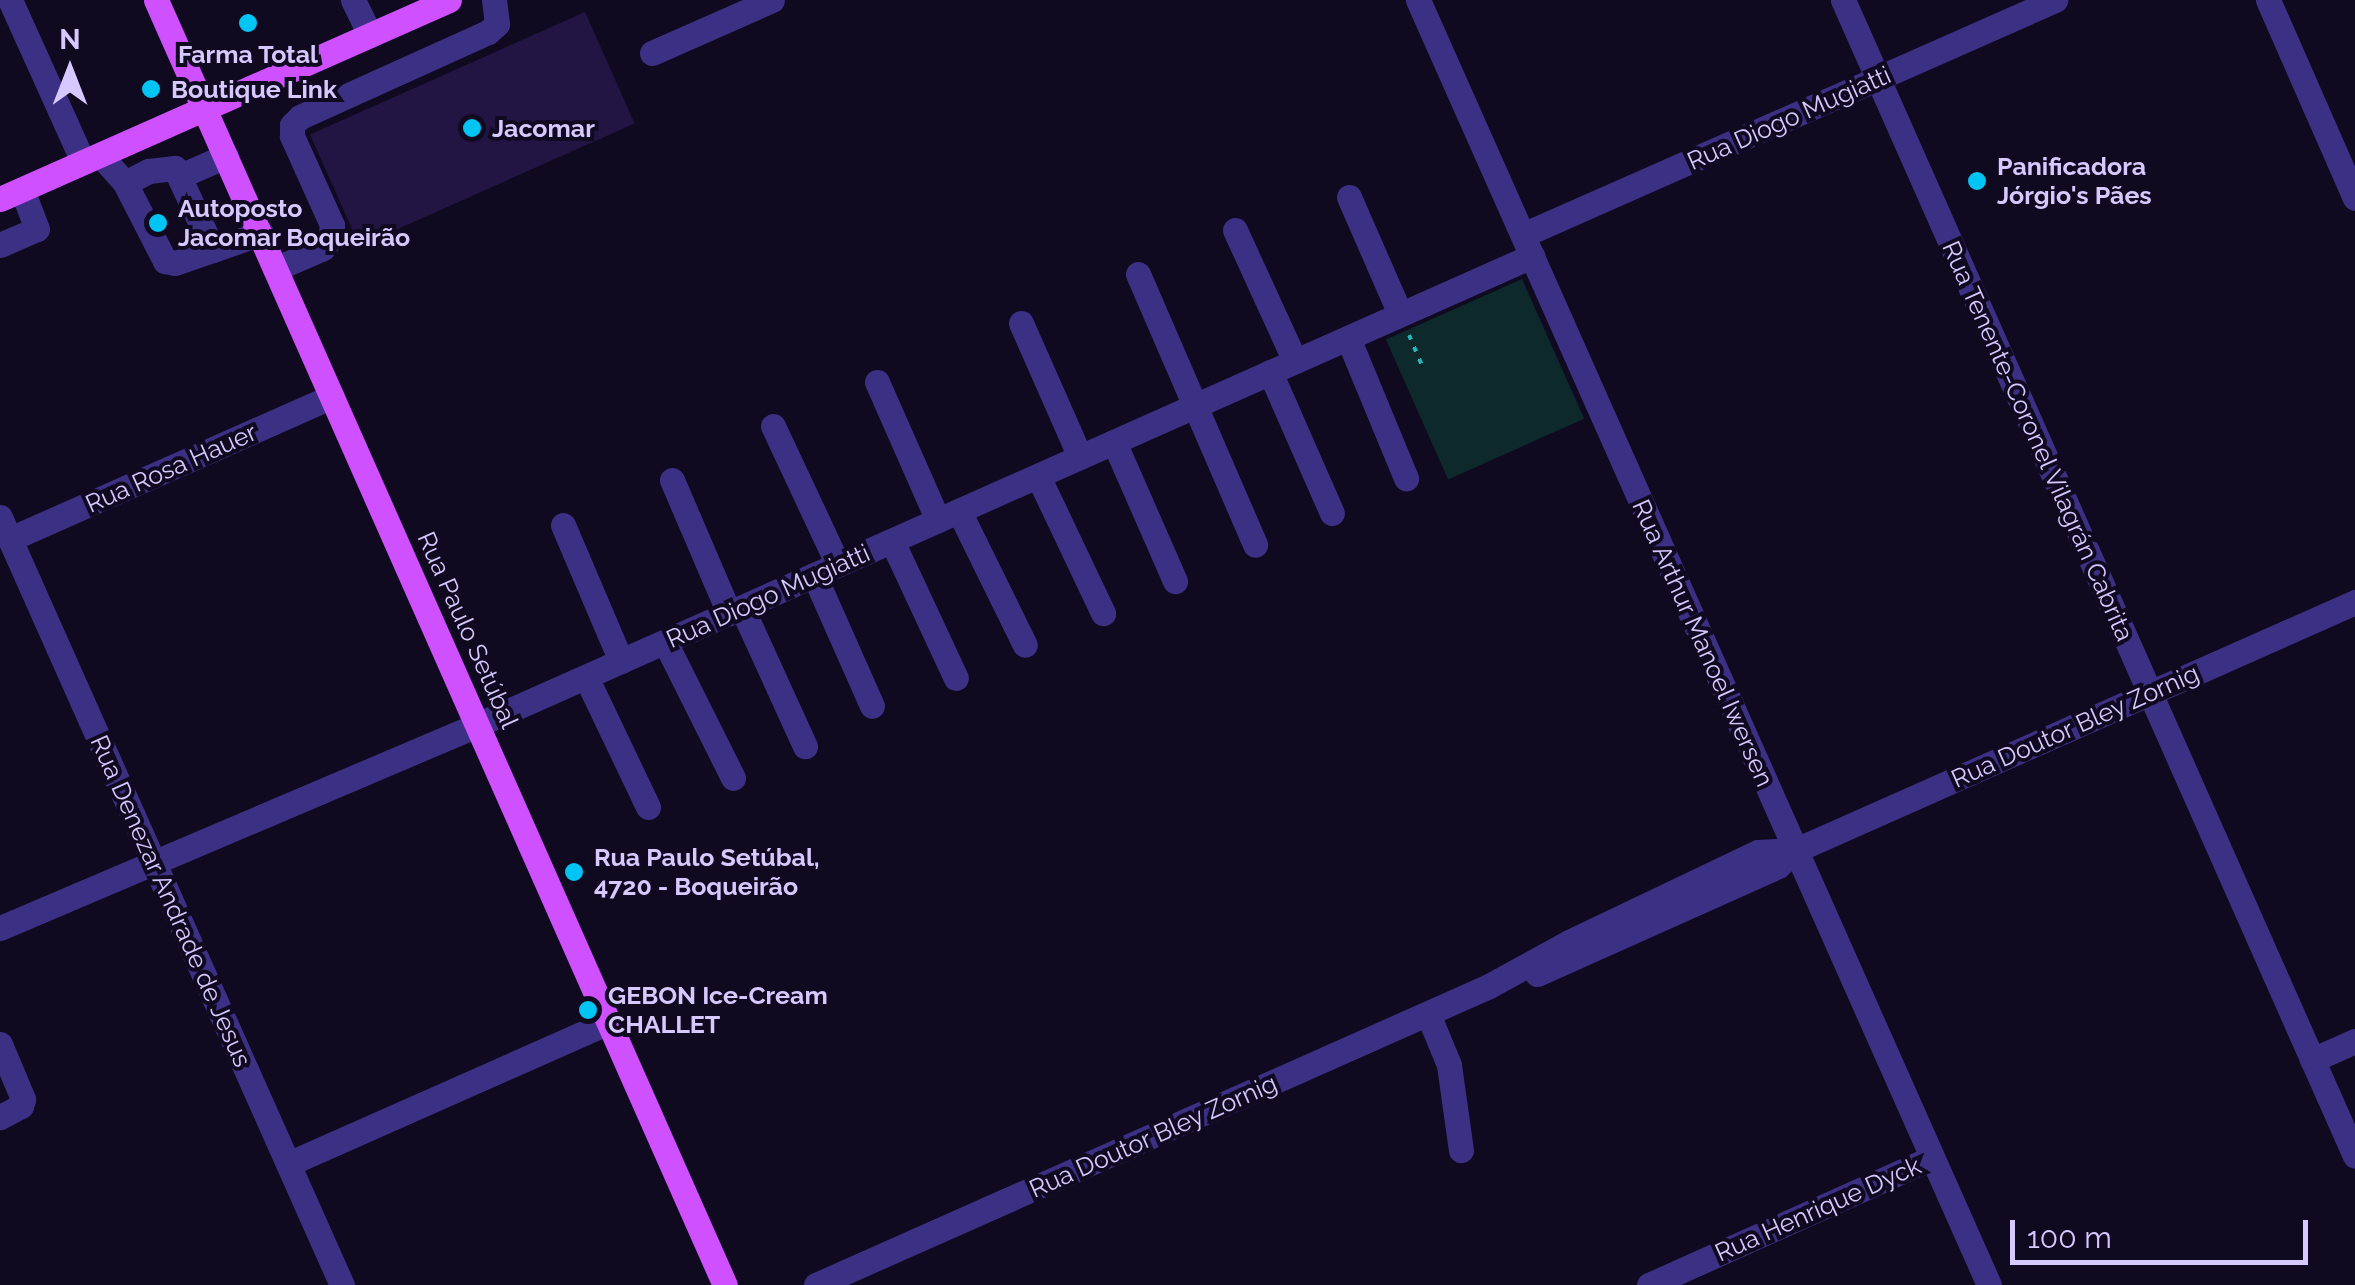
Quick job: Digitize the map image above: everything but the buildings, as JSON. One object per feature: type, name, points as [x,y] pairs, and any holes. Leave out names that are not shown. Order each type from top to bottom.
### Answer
[{"type":"main road","name":"Rua Paulo Setúbal","points":[[156,0],[724,1285]]},
{"type":"main road","points":[[11,195],[449,0]]},
{"type":"street","points":[[10,0],[92,159],[125,183],[165,261],[176,262],[261,233]]},
{"type":"street","points":[[353,0],[370,35]]},
{"type":"street","points":[[275,269],[323,248],[330,239],[332,225],[292,126],[300,117],[488,32],[497,24],[494,0]]},
{"type":"street","points":[[652,53],[772,0]]},
{"type":"street","name":"Rua Arthur Manoel Iwersen","points":[[1418,0],[1989,1285]]},
{"type":"street","name":"Rua Tenente-Coronel Vilagrán Cabrita","points":[[1843,0],[2355,1156]]},
{"type":"street","name":"Rua Diogo Mugiatti","points":[[0,928],[477,726],[1348,338],[1527,245],[1878,78],[2055,0]]},
{"type":"street","points":[[2268,0],[2355,198]]},
{"type":"street","points":[[180,176],[226,156]]},
{"type":"street","points":[[125,183],[168,165],[180,176],[212,250]]},
{"type":"street","points":[[0,245],[37,228],[11,195]]},
{"type":"street","points":[[1349,197],[1400,314]]},
{"type":"street","points":[[1235,230],[1294,362]]},
{"type":"street","points":[[1138,274],[1255,545]]},
{"type":"street","points":[[1021,322],[1080,457]]},
{"type":"street","points":[[1348,338],[1406,478]]},
{"type":"street","points":[[1270,372],[1332,513]]},
{"type":"street","points":[[876,382],[948,516],[1025,645]]},
{"type":"street","name":"Rua Rosa Hauer","points":[[5,528],[332,396]]},
{"type":"street","points":[[774,426],[838,564]]},
{"type":"street","points":[[1114,442],[1176,581]]},
{"type":"street","points":[[1038,476],[1103,613]]},
{"type":"street","points":[[672,480],[806,746]]},
{"type":"street","points":[[563,525],[621,662]]},
{"type":"street","name":"Rua Denezar Andrade de Jesus","points":[[5,528],[342,1285]]},
{"type":"street","points":[[892,541],[956,678]]},
{"type":"street","points":[[814,576],[872,706]]},
{"type":"street","name":"Rua Doutor Bley Zornig","points":[[816,1285],[1489,986],[1569,942],[1758,852],[1796,850],[2355,602]]},
{"type":"street","points":[[664,642],[733,778]]},
{"type":"street","points":[[586,677],[648,807]]},
{"type":"street","points":[[1428,1014],[1449,1065],[1461,1150]]},
{"type":"street","points":[[288,1164],[608,1022]]},
{"type":"street","points":[[2312,1060],[2355,1041]]},
{"type":"street","points":[[0,1044],[23,1098],[22,1106],[0,1117]]},
{"type":"street","name":"Rua Henrique Dyck","points":[[1649,1285],[1932,1158]]},
{"type":"path","points":[[1400,314],[1423,368]]},
{"type":"green space","points":[[1522,279],[1584,419],[1448,479],[1386,340]]},
{"type":"place","name":"Farma Total","points":[[248,23]]},
{"type":"place","name":"Boutique Link","points":[[151,89]]},
{"type":"place","name":"Jacomar","points":[[472,128]]},
{"type":"place","name":"Panificadora Jórgio's Pães","points":[[1977,181]]},
{"type":"place","name":"Autoposto Jacomar Boqueirão","points":[[158,223]]},
{"type":"place","name":"Rua Paulo Setúbal, 4720 - Boqueirão","points":[[574,872]]},
{"type":"place","name":"GEBON Ice-Cream CHALLET","points":[[588,1010]]}]
